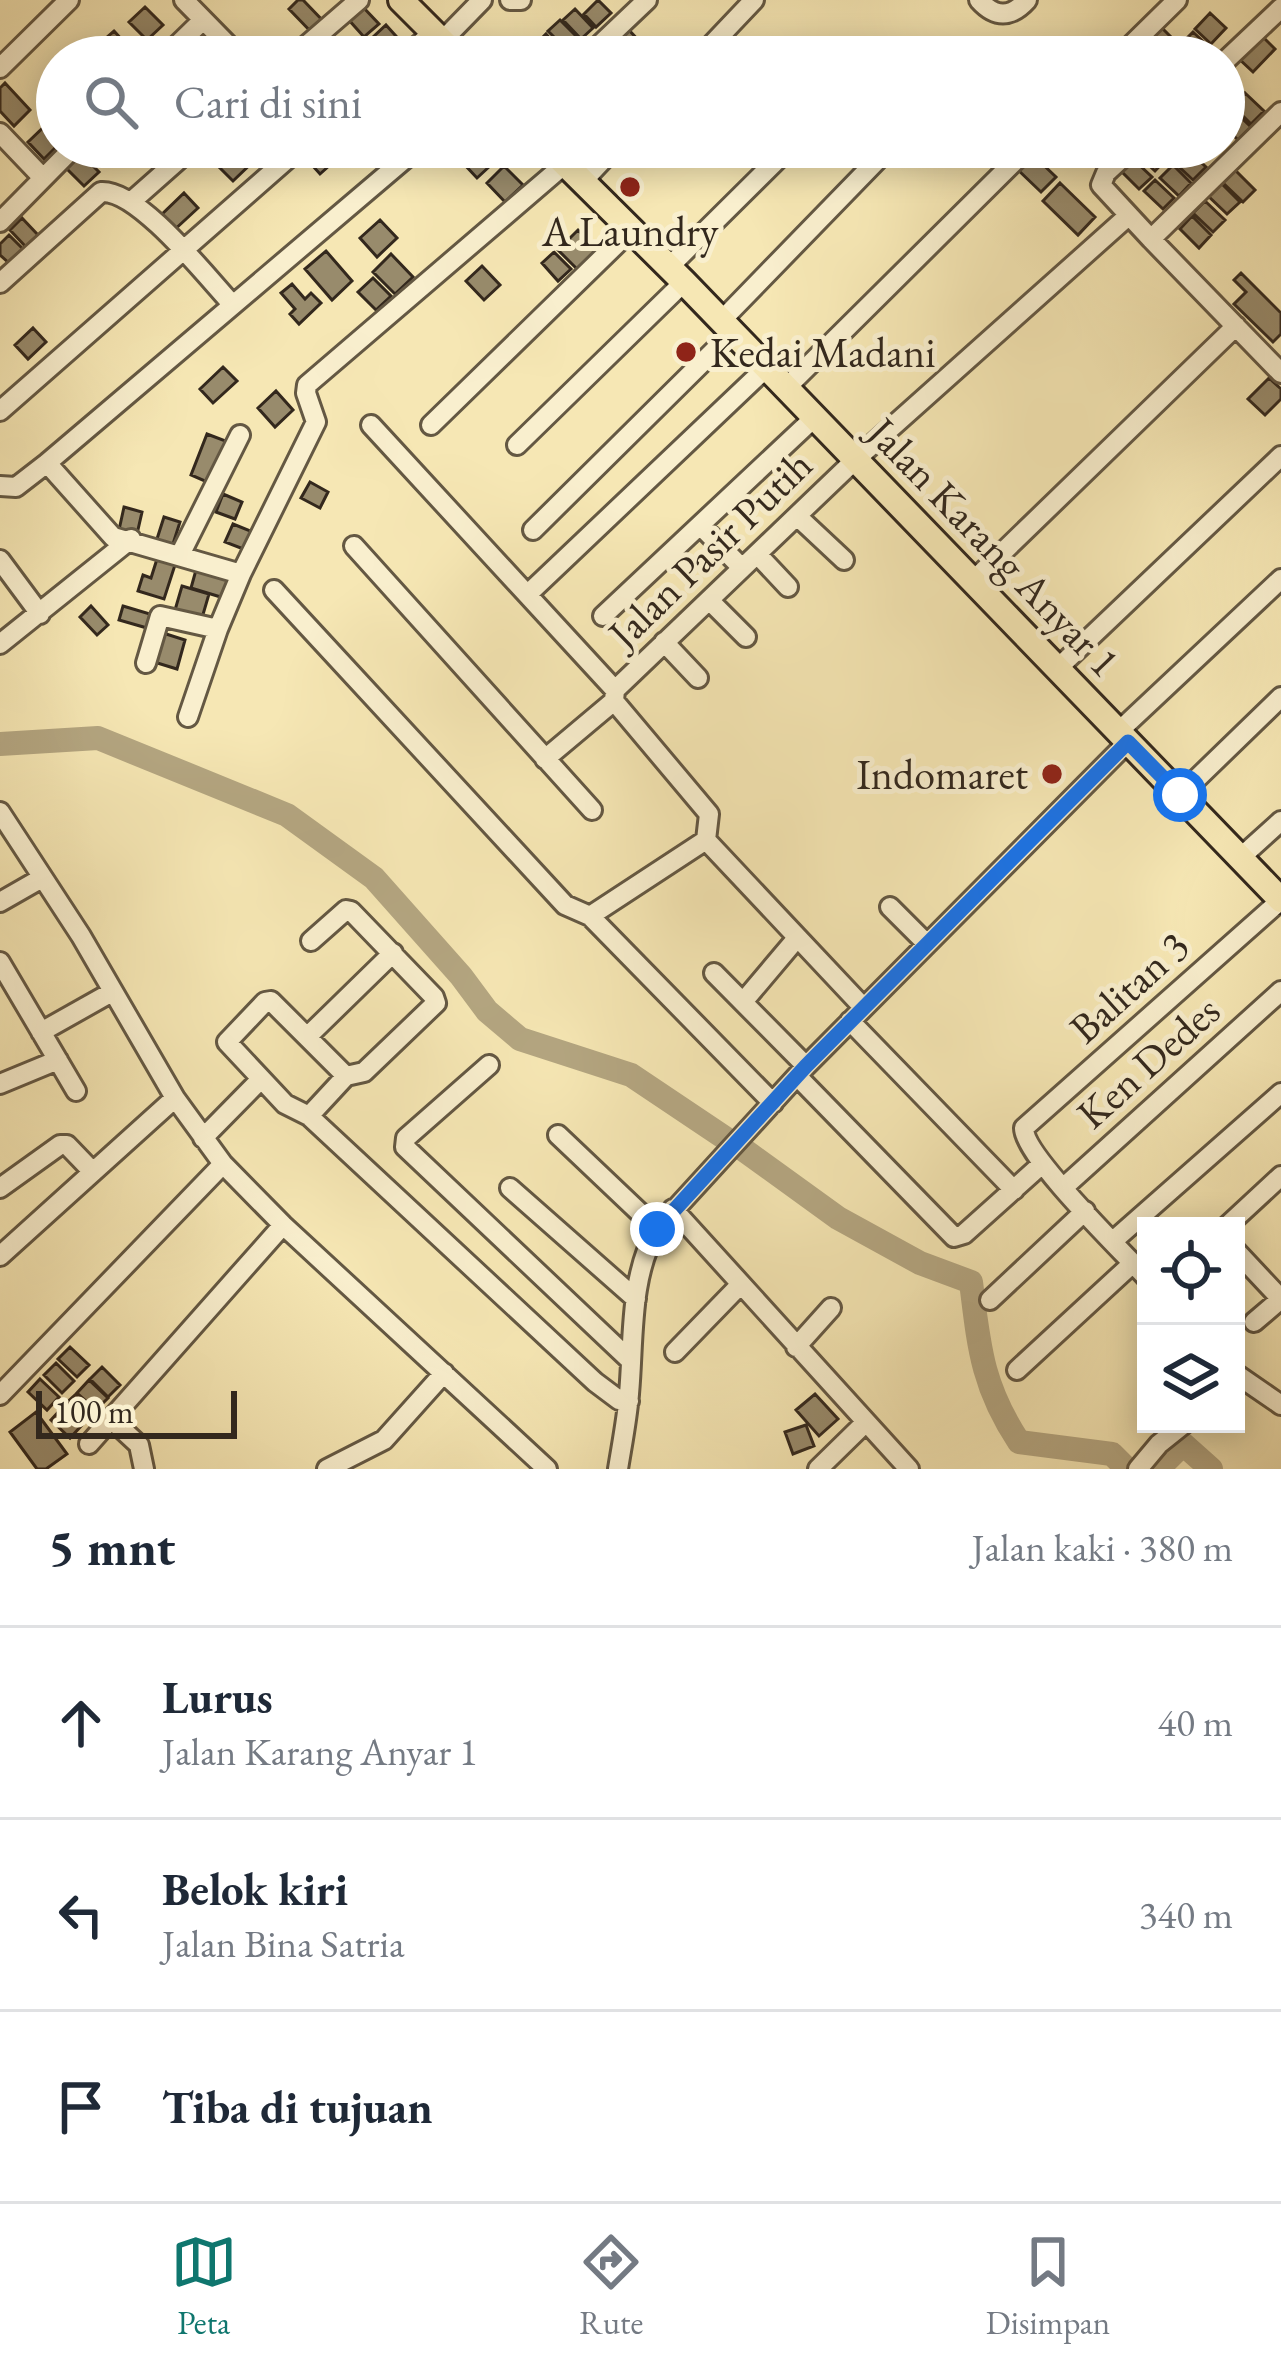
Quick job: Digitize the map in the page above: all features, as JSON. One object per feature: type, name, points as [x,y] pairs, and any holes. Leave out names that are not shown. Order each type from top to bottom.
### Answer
[{"type":"main road","points":[[401,0],[436,36]]},
{"type":"main road","name":"Jalan Karang Anyar 1","points":[[569,168],[1281,900]]},
{"type":"street","points":[[0,68],[69,0]]},
{"type":"street","points":[[184,0],[218,36]]},
{"type":"street","points":[[317,36],[359,0]]},
{"type":"street","points":[[451,36],[482,0]]},
{"type":"street","points":[[510,0],[520,0]]},
{"type":"street","points":[[609,36],[647,0]]},
{"type":"street","points":[[720,36],[754,0]]},
{"type":"street","points":[[979,0],[988,11],[1003,16],[1027,0]]},
{"type":"street","points":[[1140,36],[1177,0]]},
{"type":"street","points":[[1245,42],[1281,8]]},
{"type":"street","points":[[187,36],[203,20]]},
{"type":"street","points":[[1245,147],[1281,112]]},
{"type":"street","points":[[0,133],[43,178]]},
{"type":"street","points":[[4,208],[53,168]]},
{"type":"street","points":[[132,201],[169,168]]},
{"type":"street","points":[[0,411],[277,168]]},
{"type":"street","points":[[0,486],[16,487],[47,463],[394,168]]},
{"type":"street","points":[[188,717],[241,574],[316,422],[307,385],[560,168]]},
{"type":"street","points":[[517,445],[771,168]]},
{"type":"street","points":[[533,530],[871,168]]},
{"type":"street","points":[[786,388],[1008,168]]},
{"type":"street","points":[[1111,168],[1101,185],[1127,217],[1281,373]]},
{"type":"street","points":[[1151,238],[1223,168]]},
{"type":"street","points":[[0,283],[101,192],[116,193],[132,201],[232,304]]},
{"type":"street","name":"Jalan Pasir Putih","points":[[545,759],[855,460],[1127,217]]},
{"type":"street","points":[[431,425],[630,231]]},
{"type":"street","points":[[973,581],[1236,326]]},
{"type":"street","points":[[528,594],[766,367]]},
{"type":"street","points":[[603,616],[814,417]]},
{"type":"street","points":[[370,425],[528,594],[705,808],[706,840],[590,916]]},
{"type":"street","points":[[181,555],[240,435]]},
{"type":"street","points":[[1057,669],[1281,456]]},
{"type":"street","points":[[47,463],[110,535],[241,574]]},
{"type":"street","points":[[797,516],[844,560]]},
{"type":"street","points":[[700,525],[788,587]]},
{"type":"street","points":[[0,644],[131,539]]},
{"type":"street","points":[[354,546],[592,810]]},
{"type":"street","points":[[0,560],[40,614]]},
{"type":"street","points":[[618,1469],[629,1401],[636,1299],[647,1247],[657,1229],[856,1014],[1281,579]]},
{"type":"street","points":[[274,590],[565,905],[590,916],[772,1103]]},
{"type":"street","points":[[709,600],[746,637]]},
{"type":"street","points":[[146,663],[156,622],[164,614],[218,629]]},
{"type":"street","points":[[664,642],[698,678]]},
{"type":"street","points":[[1180,795],[1281,697]]},
{"type":"street","points":[[0,812],[202,1138],[283,1225],[547,1469]]},
{"type":"street","points":[[1240,858],[1281,821]]},
{"type":"street","points":[[706,840],[1014,1190]]},
{"type":"street","points":[[0,902],[42,878]]},
{"type":"street","name":"Balitan 3","points":[[1042,1164],[1025,1139],[1024,1128],[1281,900]]},
{"type":"street","points":[[890,907],[927,944]]},
{"type":"street","points":[[309,1116],[346,1076],[364,1072],[436,1004],[348,910],[311,941]]},
{"type":"street","points":[[743,1002],[796,938]]},
{"type":"street","points":[[308,1036],[393,953]]},
{"type":"street","points":[[0,962],[7,991],[41,1032],[76,1091]]},
{"type":"street","points":[[714,973],[954,1237],[964,1234],[1042,1164],[1137,1267]]},
{"type":"street","name":"Ken Dedes","points":[[1064,1187],[1281,991]]},
{"type":"street","points":[[41,1032],[112,992]]},
{"type":"street","points":[[346,1076],[271,1001],[227,1042],[293,1111],[309,1116],[595,1382],[619,1400],[629,1401]]},
{"type":"street","points":[[0,1084],[58,1060]]},
{"type":"street","points":[[489,1065],[405,1141],[405,1147],[632,1360]]},
{"type":"street","points":[[202,1138],[260,1080]]},
{"type":"street","points":[[1113,1241],[1281,1093]]},
{"type":"street","points":[[0,1256],[175,1098]]},
{"type":"street","points":[[558,1135],[657,1229]]},
{"type":"street","points":[[0,1188],[60,1144],[67,1145],[93,1172]]},
{"type":"street","points":[[0,1395],[223,1163]]},
{"type":"street","points":[[400,1201],[424,1168]]},
{"type":"street","points":[[1237,1217],[1280,1178]]},
{"type":"street","points":[[510,1188],[636,1299]]},
{"type":"street","points":[[674,1209],[909,1469]]},
{"type":"street","points":[[990,1300],[1085,1211]]},
{"type":"street","points":[[89,1444],[283,1225]]},
{"type":"street","points":[[1245,1261],[1281,1299],[1254,1322]]},
{"type":"street","points":[[1018,1370],[1137,1272]]},
{"type":"street","points":[[675,1352],[740,1285]]},
{"type":"street","points":[[796,1347],[831,1308]]},
{"type":"street","points":[[327,1469],[394,1432],[444,1372]]},
{"type":"street","points":[[1245,1383],[1281,1406]]},
{"type":"street","points":[[111,1419],[139,1445],[143,1469]]},
{"type":"street","points":[[818,1469],[866,1422]]},
{"type":"street","points":[[1139,1467],[1175,1433]]},
{"type":"building","points":[[298,0],[326,24],[314,35],[289,9]]},
{"type":"building","points":[[598,0],[611,13],[596,27],[584,14]]},
{"type":"building","points":[[362,6],[379,24],[363,36],[348,19]]},
{"type":"building","points":[[145,7],[163,25],[151,36],[143,36],[129,22]]},
{"type":"building","points":[[575,9],[593,28],[578,36],[563,20]]},
{"type":"building","points":[[1210,13],[1226,28],[1218,36],[1202,36],[1195,29]]},
{"type":"building","points":[[560,20],[576,36],[553,36],[548,31]]},
{"type":"building","points":[[386,25],[396,36],[374,36]]},
{"type":"building","points":[[1160,26],[1170,36],[1150,36]]},
{"type":"building","points":[[1260,34],[1275,49],[1253,72],[1245,64],[1245,49]]},
{"type":"building","points":[[5,83],[30,110],[14,126],[0,111],[0,88]]},
{"type":"building","points":[[1245,93],[1264,111],[1251,124],[1245,118]]},
{"type":"building","points":[[66,168],[99,172],[84,186]]},
{"type":"building","points":[[220,168],[246,168],[233,181]]},
{"type":"building","points":[[468,168],[488,168],[477,178]]},
{"type":"building","points":[[506,168],[523,185],[505,202],[487,183]]},
{"type":"building","points":[[1047,168],[1056,177],[1041,192],[1017,169]]},
{"type":"building","points":[[1142,168],[1152,177],[1139,189],[1121,171]]},
{"type":"building","points":[[1176,168],[1191,183],[1179,196],[1160,178]]},
{"type":"building","points":[[1180,168],[1205,168],[1193,180]]},
{"type":"building","points":[[1233,168],[1255,190],[1243,202],[1221,181]]},
{"type":"building","points":[[1155,180],[1174,198],[1163,209],[1144,191]]},
{"type":"building","points":[[1218,180],[1240,202],[1227,214],[1205,193]]},
{"type":"building","points":[[1060,183],[1095,217],[1078,235],[1043,201]]},
{"type":"building","points":[[184,193],[198,208],[172,232],[158,218]]},
{"type":"building","points":[[1205,201],[1225,220],[1213,232],[1193,213]]},
{"type":"building","points":[[1192,216],[1211,235],[1199,248],[1180,229]]},
{"type":"building","points":[[22,218],[38,235],[26,247],[10,230]]},
{"type":"building","points":[[380,220],[397,238],[377,257],[360,238]]},
{"type":"building","points":[[578,230],[600,252],[580,272],[558,250]]},
{"type":"building","points":[[9,235],[23,249],[9,263],[0,255],[0,244]]},
{"type":"building","points":[[326,251],[352,281],[332,300],[305,269]]},
{"type":"building","points":[[554,252],[571,269],[558,281],[542,263]]},
{"type":"building","points":[[391,254],[413,277],[395,294],[373,272]]},
{"type":"building","points":[[482,266],[500,285],[484,300],[466,281]]},
{"type":"building","points":[[1241,273],[1281,313],[1281,334],[1273,342],[1234,304],[1246,292],[1234,280]]},
{"type":"building","points":[[373,278],[391,296],[376,310],[358,292]]},
{"type":"building","points":[[292,284],[305,299],[311,293],[321,303],[299,324],[290,314],[295,309],[281,293]]},
{"type":"building","points":[[33,328],[46,342],[28,359],[15,345]]},
{"type":"building","points":[[223,367],[237,381],[213,403],[200,389]]},
{"type":"building","points":[[1269,378],[1281,389],[1281,399],[1265,415],[1248,399]]},
{"type":"building","points":[[276,391],[293,410],[275,427],[258,408]]},
{"type":"building","points":[[207,434],[231,443],[214,485],[191,475]]},
{"type":"building","points":[[310,482],[328,492],[320,508],[301,498]]},
{"type":"building","points":[[223,494],[242,502],[235,519],[216,512]]},
{"type":"building","points":[[124,507],[142,512],[137,534],[119,530]]},
{"type":"building","points":[[164,517],[180,522],[172,547],[156,542]]},
{"type":"building","points":[[233,524],[253,532],[246,550],[225,542]]},
{"type":"building","points":[[157,559],[175,565],[164,599],[138,591],[143,575],[151,578]]},
{"type":"building","points":[[196,570],[229,580],[224,598],[191,588]]},
{"type":"building","points":[[182,586],[209,594],[202,618],[175,610]]},
{"type":"building","points":[[91,606],[108,625],[97,635],[80,617]]},
{"type":"building","points":[[123,606],[150,614],[147,628],[119,620]]},
{"type":"building","points":[[163,633],[185,640],[177,669],[154,662]]},
{"type":"building","points":[[70,1347],[89,1365],[77,1377],[58,1359]]},
{"type":"building","points":[[56,1363],[74,1381],[62,1393],[44,1375]]},
{"type":"building","points":[[102,1367],[120,1385],[108,1397],[90,1379]]},
{"type":"building","points":[[40,1379],[59,1397],[47,1410],[28,1392]]},
{"type":"building","points":[[89,1380],[108,1398],[96,1410],[77,1393]]},
{"type":"building","points":[[76,1394],[94,1412],[82,1424],[63,1406]]},
{"type":"building","points":[[815,1394],[838,1419],[819,1436],[796,1410]]},
{"type":"building","points":[[63,1407],[82,1425],[70,1438],[51,1420]]},
{"type":"building","points":[[36,1412],[67,1454],[46,1469],[37,1469],[10,1432]]},
{"type":"building","points":[[806,1425],[814,1446],[793,1454],[785,1432]]},
{"type":"waterway","points":[[0,744],[98,738],[287,815],[374,878],[487,1011],[520,1039],[631,1075],[725,1138]]},
{"type":"waterway","points":[[744,1150],[838,1218],[920,1263],[971,1282],[990,1384],[1019,1442],[1112,1454],[1127,1469]]},
{"type":"waterway","points":[[1158,1469],[1183,1444],[1211,1469]]},
{"type":"place","name":"A Laundry","points":[[630,187]]},
{"type":"place","name":"Kedai Madani","points":[[686,352]]},
{"type":"place","name":"Indomaret","points":[[1052,774]]},
{"type":"route","points":[[657,1229],[806,1066],[1128,742],[1180,795]]}]
